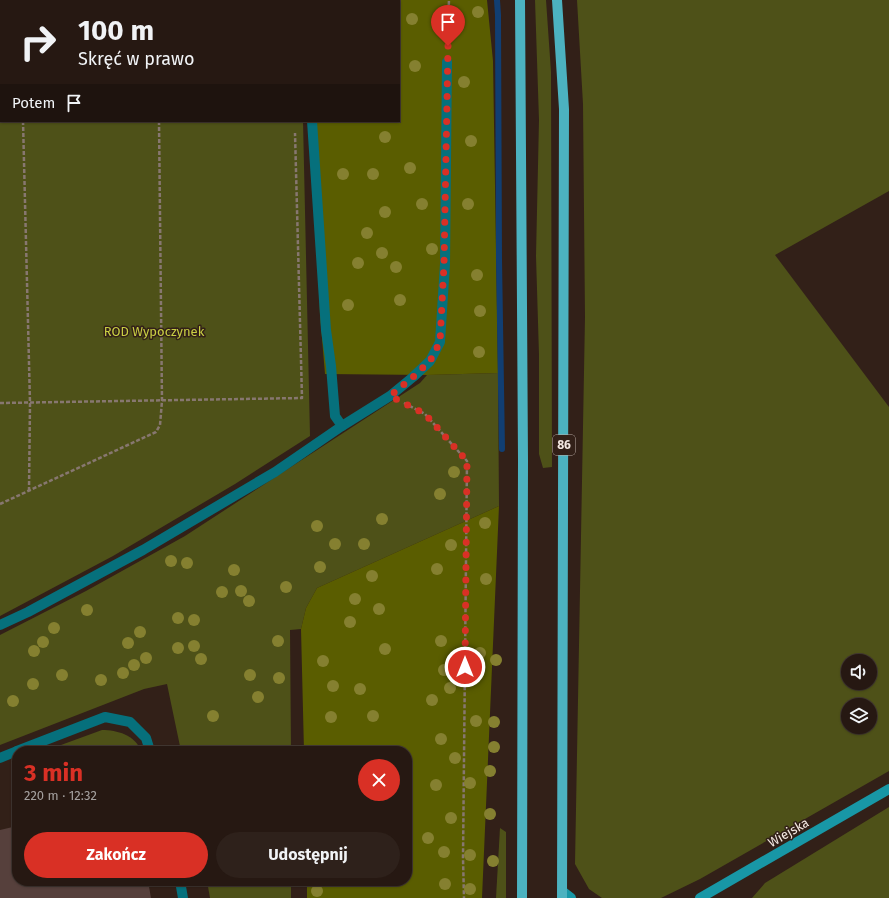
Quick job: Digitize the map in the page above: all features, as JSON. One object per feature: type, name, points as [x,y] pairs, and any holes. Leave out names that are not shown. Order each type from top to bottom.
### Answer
[{"type":"main road","points":[[520,0],[523,460],[522,898]]},
{"type":"main road","name":"86","points":[[557,0],[564,109],[562,894]]},
{"type":"street","name":"Wiejska","points":[[700,898],[889,789]]},
{"type":"street","points":[[562,894],[571,898]]},
{"type":"lane","points":[[0,625],[28,612],[143,550],[275,472],[342,426],[390,396],[430,361],[440,342],[444,264],[447,62]]},
{"type":"lane","points":[[312,122],[326,330],[331,366],[335,416],[342,426]]},
{"type":"lane","points":[[30,746],[105,717],[130,722],[146,738],[148,746]]},
{"type":"lane","points":[[0,758],[12,753]]},
{"type":"lane","points":[[181,886],[183,898]]},
{"type":"path","points":[[447,62],[449,0]]},
{"type":"path","points":[[23,122],[30,403],[29,490]]},
{"type":"path","points":[[0,504],[156,432],[160,425],[162,401],[159,122]]},
{"type":"path","points":[[0,404],[302,398],[295,129]]},
{"type":"path","points":[[390,396],[425,414],[467,461],[463,850],[464,898]]},
{"type":"green space","points":[[535,0],[546,0],[551,72],[552,467],[543,468],[539,454],[539,355],[536,256],[539,120]]},
{"type":"green space","points":[[577,0],[889,0],[889,191],[775,255],[889,407],[889,771],[700,879],[661,898],[602,898],[589,889],[575,864],[585,317],[583,104]]},
{"type":"green space","name":"ROD Wypoczynek","points":[[0,122],[303,122],[310,436],[235,484],[113,556],[0,616]]},
{"type":"green space","points":[[498,373],[499,506],[317,588],[306,608],[301,629],[290,630],[291,746],[180,746],[167,684],[144,689],[0,745],[0,635],[86,591],[185,536],[420,383],[427,375]]},
{"type":"green space","points":[[102,730],[125,734],[138,746],[61,746]]},
{"type":"green space","points":[[889,807],[889,898],[752,898],[765,883]]},
{"type":"green space","points":[[500,828],[506,832],[506,898],[496,898]]},
{"type":"green space","points":[[208,886],[291,886],[291,898],[210,898]]},
{"type":"shaded area","points":[[400,0],[487,0],[493,61],[498,373],[427,375],[325,374],[320,315],[312,122],[400,122]]},
{"type":"shaded area","points":[[499,506],[482,898],[307,898],[307,886],[412,886],[412,746],[304,746],[301,629],[306,608],[317,588]]},
{"type":"building","points":[[12,827],[12,886],[149,886],[151,898],[0,898],[0,830]]},
{"type":"waterway","points":[[497,0],[502,449]]},
{"type":"route","points":[[448,46],[444,264],[440,342],[430,361],[390,396],[425,414],[467,461],[465,667]]}]
